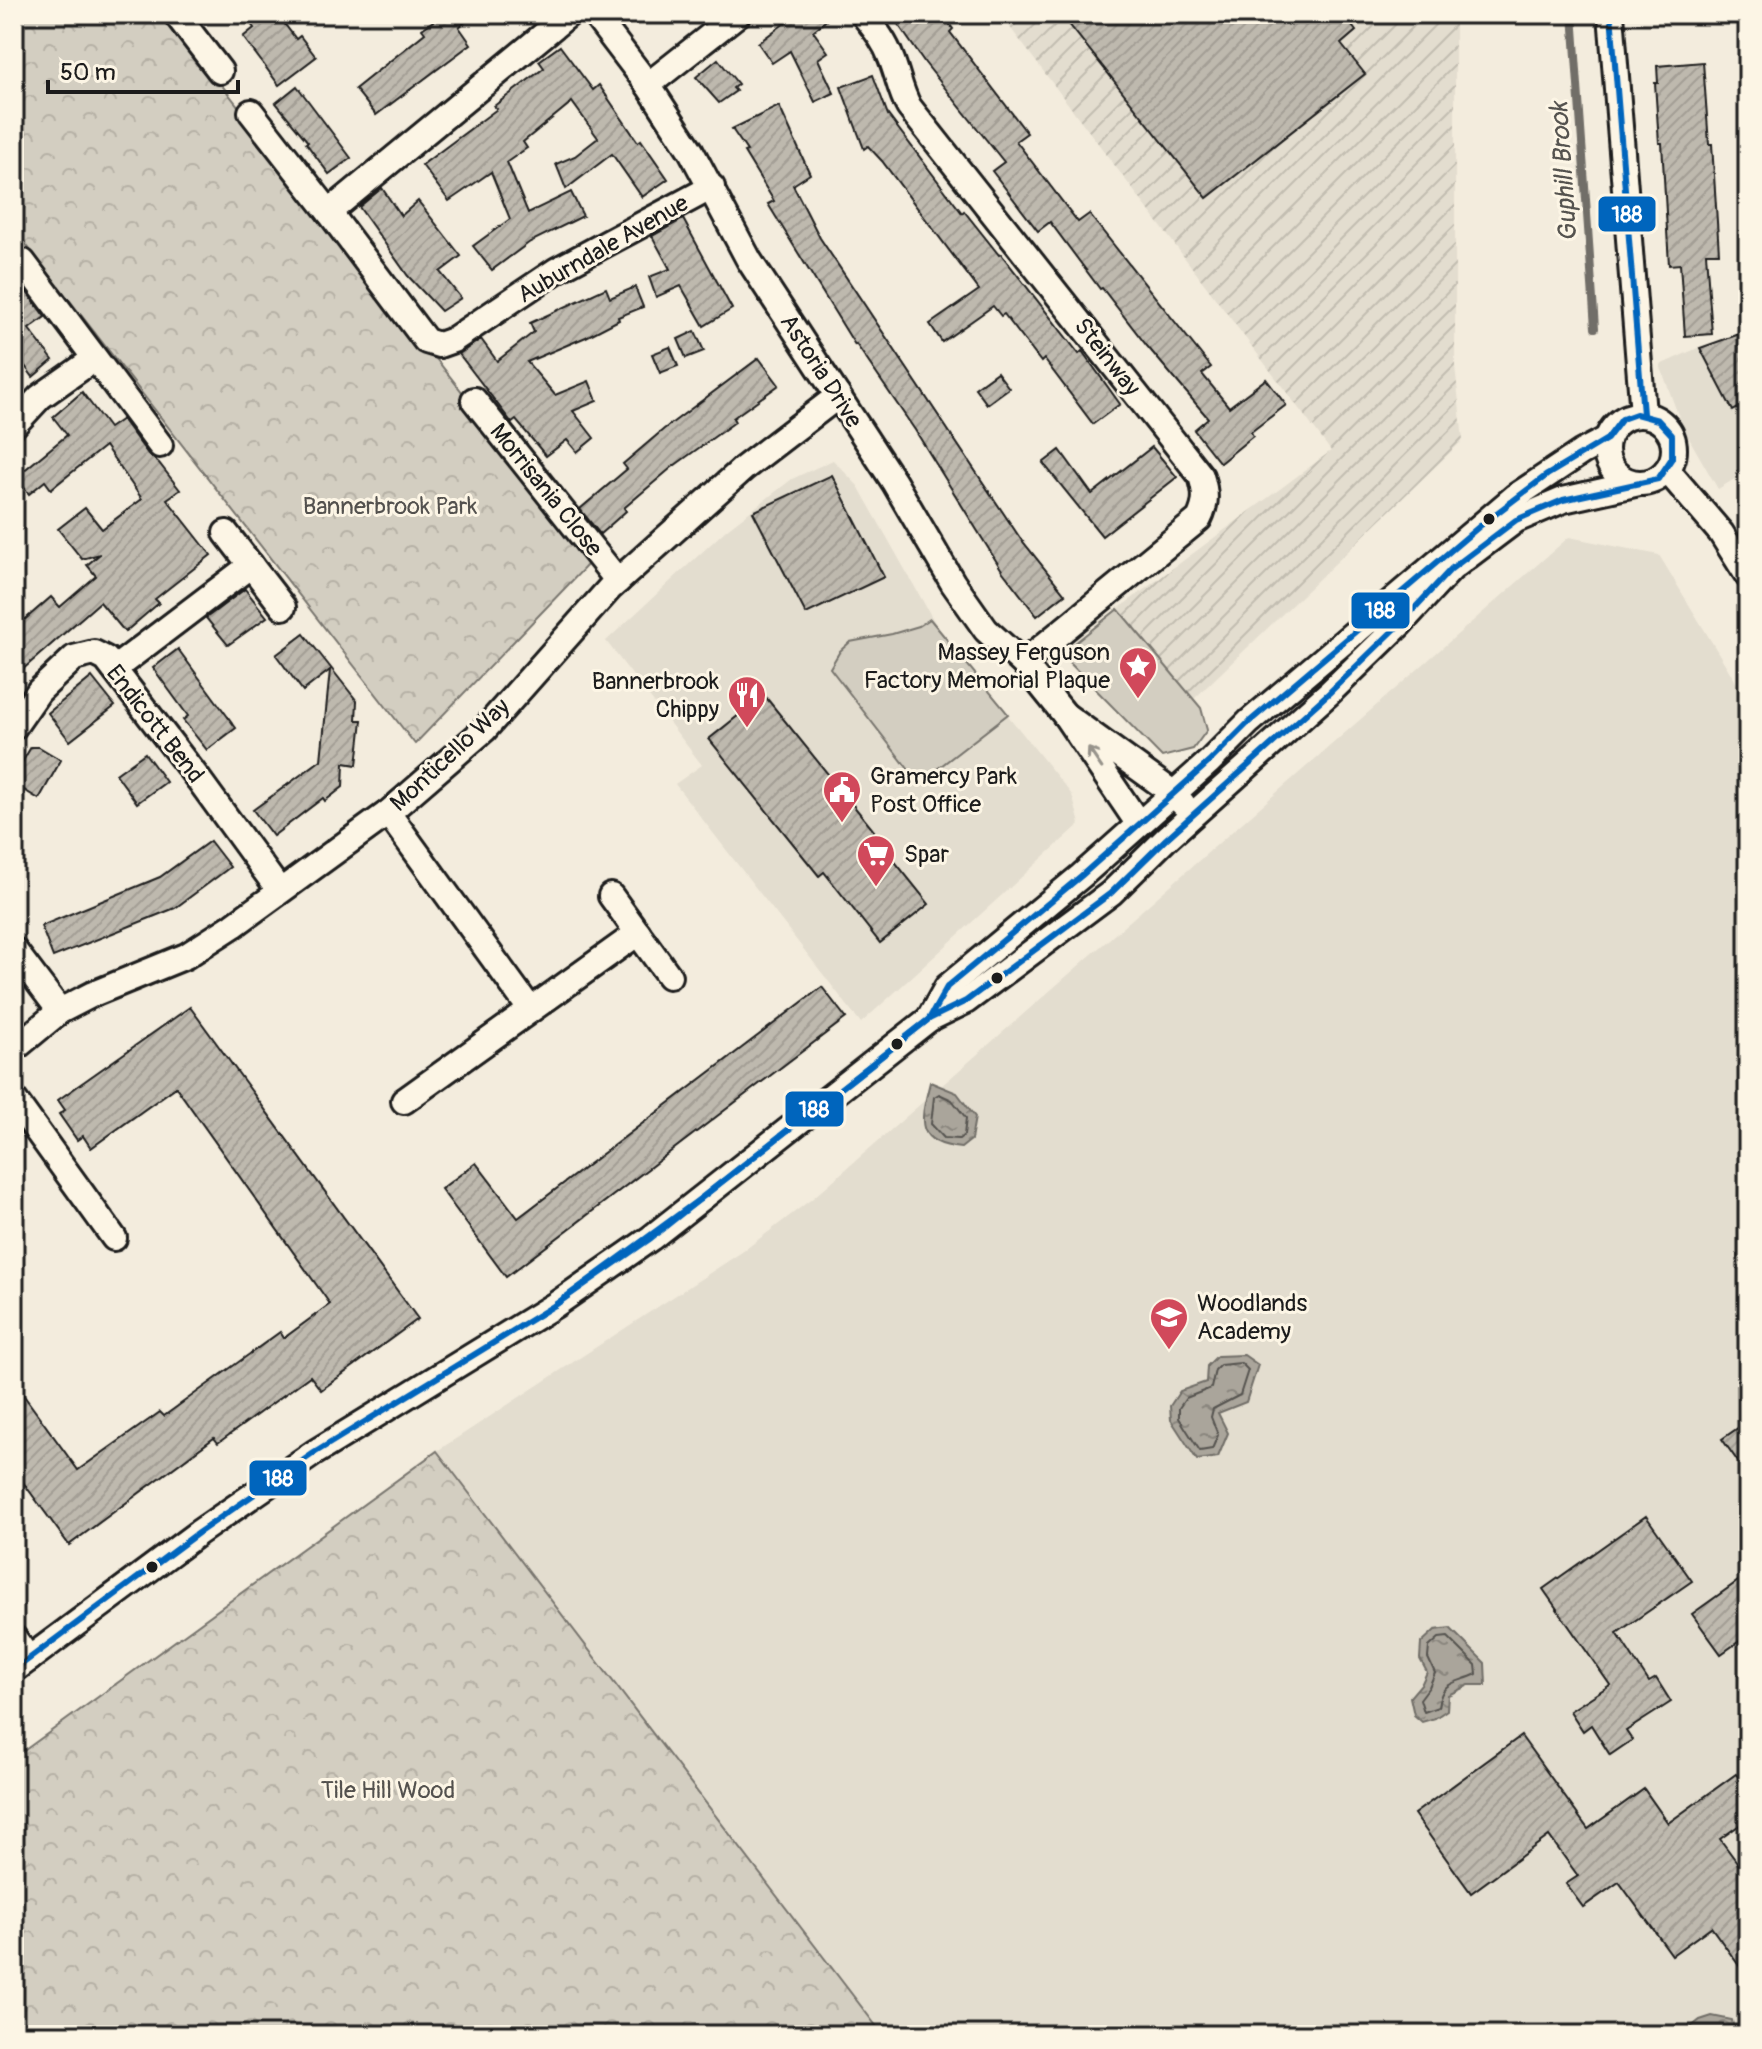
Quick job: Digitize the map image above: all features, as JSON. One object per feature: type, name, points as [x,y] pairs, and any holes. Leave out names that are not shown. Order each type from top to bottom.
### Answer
[{"type":"street","points":[[176,14],[220,71]]},
{"type":"street","points":[[329,212],[569,14]]},
{"type":"street","name":"Astoria Drive","points":[[594,14],[648,85],[712,187],[749,260],[914,513],[953,583],[986,630],[1023,663],[1065,715],[1138,823]]},
{"type":"street","points":[[648,85],[738,14]]},
{"type":"street","name":"Steinway","points":[[863,14],[884,41],[898,87],[909,107],[1201,476],[1206,491],[1205,507],[1199,519],[1023,663]]},
{"type":"street","points":[[1611,14],[1643,414]]},
{"type":"street","name":"Auburndale Avenue","points":[[251,112],[426,341],[439,345],[453,340],[557,270],[712,187]]},
{"type":"street","points":[[23,262],[160,445]]},
{"type":"street","points":[[14,425],[40,397],[94,359]]},
{"type":"street","name":"Monticello Way","points":[[14,1049],[60,1011],[186,956],[234,925],[388,813],[484,730],[618,581],[744,468],[838,396]]},
{"type":"street","name":"Morrisania Close","points":[[474,400],[618,581]]},
{"type":"street","points":[[929,1019],[947,987],[1081,876],[1138,823],[1183,804],[1270,745],[1399,625],[1451,569],[1516,520],[1563,500],[1658,479],[1673,460],[1675,446],[1672,434],[1655,417],[1643,414],[1622,420],[1613,428],[1607,439],[1606,451],[1609,463],[1617,474],[1639,483]]},
{"type":"street","points":[[14,1638],[22,1664],[198,1533],[314,1453],[555,1305],[651,1238],[929,1019],[966,1001],[1082,916],[1111,893],[1249,722],[1516,496],[1607,439]]},
{"type":"street","points":[[1667,470],[1721,533],[1748,576]]},
{"type":"street","points":[[226,533],[283,607]]},
{"type":"street","points":[[114,669],[251,565]]},
{"type":"street","name":"Endicott Bend","points":[[14,727],[39,691],[74,658],[94,653],[106,659],[279,890]]},
{"type":"street","name":"Astoria Drive","points":[[1065,715],[1183,804]]},
{"type":"street","points":[[388,813],[530,1009]]},
{"type":"street","points":[[611,896],[669,976]]},
{"type":"street","points":[[404,1101],[638,933]]},
{"type":"street","points":[[14,950],[60,1011]]},
{"type":"street","points":[[14,1099],[114,1238]]},
{"type":"shaded area","points":[[1000,14],[1455,14],[1455,366],[1463,440],[1194,699],[1118,609],[1331,451]]},
{"type":"shaded area","points":[[1700,347],[1733,411],[1746,404],[1748,395],[1748,471],[1718,489],[1682,426],[1660,365]]},
{"type":"shaded area","points":[[833,460],[858,486],[939,630],[1072,795],[1080,824],[861,1023],[675,784],[702,765],[606,641],[726,530],[792,479]]},
{"type":"shaded area","name":"Woodlands Academy","points":[[1569,537],[1659,555],[1748,702],[1748,2035],[883,2035],[437,1451],[742,1252],[813,1198]]},
{"type":"green space","name":"Bannerbrook Park","points":[[14,14],[166,14],[593,559],[415,744],[14,229]]},
{"type":"green space","points":[[1118,609],[1201,708],[1207,730],[1193,749],[1162,757],[1061,654]]},
{"type":"green space","points":[[930,619],[1008,714],[919,783],[830,668],[840,651],[850,642],[892,634],[919,626]]},
{"type":"green space","name":"Tile Hill Wood","points":[[437,1451],[883,2035],[14,2035],[14,1758]]},
{"type":"water","points":[[930,1082],[957,1093],[975,1117],[971,1140],[961,1148],[934,1141],[927,1135],[923,1118]]},
{"type":"water","points":[[1244,1355],[1258,1365],[1246,1402],[1218,1413],[1228,1433],[1218,1457],[1197,1460],[1171,1420],[1170,1406],[1180,1391],[1206,1382],[1207,1366],[1217,1356]]},
{"type":"water","points":[[1450,1628],[1485,1663],[1486,1685],[1469,1685],[1448,1695],[1447,1710],[1422,1722],[1414,1715],[1410,1697],[1427,1672],[1420,1659],[1421,1643],[1435,1630]]},
{"type":"water","points":[[1712,2016],[1732,2020],[1735,2035],[1681,2035],[1700,2020]]},
{"type":"building","points":[[243,14],[277,14],[296,39],[300,36],[316,57],[279,85],[243,37],[254,28]]},
{"type":"building","points":[[443,14],[476,14],[459,27],[471,44],[376,115],[355,89],[425,33],[422,29]]},
{"type":"building","points":[[797,14],[834,14],[813,31],[828,52],[818,59],[834,93],[815,102],[790,51],[772,63],[758,43]]},
{"type":"building","points":[[891,14],[942,14],[953,29],[950,32],[1027,133],[1016,141],[1078,222],[1089,214],[1211,367],[1202,374],[1229,407],[1266,379],[1286,405],[1251,432],[1253,436],[1220,463],[1194,430],[1208,418],[1100,289],[1050,222],[1038,231],[992,171],[1004,162],[925,63]]},
{"type":"building","points":[[1061,14],[1343,14],[1356,31],[1341,44],[1365,74],[1207,198]]},
{"type":"building","points":[[560,46],[593,90],[599,85],[668,179],[642,197],[612,154],[566,189],[556,164],[575,156],[598,138],[572,102],[523,142],[527,148],[507,162],[528,213],[571,192],[583,216],[530,242],[492,270],[473,246],[510,219],[491,172],[449,201],[422,165],[497,109],[494,106],[544,68],[539,61]]},
{"type":"building","points":[[718,59],[738,84],[733,88],[736,91],[719,103],[696,77]]},
{"type":"building","points":[[1703,62],[1719,253],[1706,253],[1712,334],[1685,336],[1680,264],[1669,265],[1655,83],[1658,83],[1657,66]]},
{"type":"building","points":[[873,75],[888,115],[962,213],[964,211],[1001,254],[1079,354],[1082,351],[1120,404],[1093,424],[1044,359],[1041,362],[1004,314],[1001,316],[993,306],[942,342],[930,324],[979,290],[882,161],[868,146],[864,149],[841,87]]},
{"type":"building","points":[[297,86],[351,158],[329,174],[276,103]]},
{"type":"building","points":[[779,106],[810,174],[793,185],[820,238],[1020,538],[1065,594],[1037,616],[1003,572],[915,430],[855,345],[768,204],[774,201],[732,129]]},
{"type":"building","points":[[382,188],[401,216],[418,201],[461,256],[440,272],[461,298],[441,311],[408,276],[359,207]]},
{"type":"building","points":[[683,219],[732,309],[704,326],[681,286],[656,297],[649,277],[670,269],[652,236]]},
{"type":"building","points":[[23,287],[45,317],[29,329],[53,360],[33,377],[14,351],[14,295]]},
{"type":"building","points":[[635,287],[643,307],[618,317],[619,320],[586,337],[527,362],[555,395],[589,381],[597,401],[573,411],[594,438],[577,452],[567,440],[546,456],[516,420],[512,423],[459,354],[481,339],[497,361],[534,332],[530,323],[606,288],[610,298]]},
{"type":"building","points":[[695,331],[704,351],[686,358],[678,339]]},
{"type":"building","points":[[1748,331],[1748,403],[1733,411],[1700,348]]},
{"type":"building","points":[[670,347],[678,366],[660,373],[652,354]]},
{"type":"building","points":[[759,358],[779,385],[733,418],[735,422],[671,468],[624,508],[626,511],[600,534],[580,509],[627,469],[623,464],[664,429]]},
{"type":"building","points":[[997,372],[1009,388],[987,404],[975,388]]},
{"type":"building","points":[[82,392],[109,428],[122,419],[148,454],[159,463],[180,490],[167,499],[211,555],[155,599],[159,603],[125,632],[100,602],[14,677],[14,629],[51,597],[60,607],[96,576],[87,565],[100,554],[82,559],[58,529],[85,508],[102,529],[142,499],[105,446],[51,489],[45,481],[29,494],[16,477],[67,435],[53,417]]},
{"type":"building","points":[[1152,447],[1177,477],[1102,536],[1043,463],[1060,450],[1092,494]]},
{"type":"building","points":[[832,475],[884,577],[806,614],[753,512]]},
{"type":"building","points":[[245,589],[267,617],[228,645],[206,618]]},
{"type":"building","points":[[304,634],[357,701],[356,720],[362,720],[357,765],[344,763],[343,787],[325,801],[323,798],[273,836],[253,810],[321,760],[330,670],[303,691],[276,655]]},
{"type":"building","points":[[178,649],[236,728],[207,750],[183,720],[188,716],[153,668]]},
{"type":"building","points":[[92,677],[115,706],[70,741],[48,713]]},
{"type":"building","points":[[764,695],[929,904],[880,943],[824,872],[819,876],[709,739]]},
{"type":"building","points":[[31,747],[39,747],[61,760],[39,799],[14,784],[14,776]]},
{"type":"building","points":[[145,753],[166,782],[137,803],[116,774]]},
{"type":"building","points":[[210,841],[230,867],[217,877],[175,908],[53,957],[41,926],[160,877]]},
{"type":"building","points":[[822,987],[846,1018],[506,1277],[441,1189],[476,1163],[518,1218]]},
{"type":"building","points":[[190,1007],[418,1319],[321,1390],[310,1376],[218,1443],[214,1438],[69,1545],[14,1470],[14,1382],[78,1470],[160,1412],[164,1416],[280,1332],[284,1338],[330,1304],[176,1087],[91,1148],[83,1136],[77,1140],[59,1114],[65,1110],[58,1100]]},
{"type":"building","points":[[1748,1421],[1748,1476],[1722,1439]]},
{"type":"building","points":[[1646,1516],[1692,1581],[1617,1633],[1649,1682],[1656,1678],[1671,1702],[1626,1731],[1632,1740],[1610,1755],[1591,1725],[1583,1731],[1570,1711],[1610,1685],[1543,1589]]},
{"type":"building","points":[[1748,1574],[1748,1635],[1721,1654],[1692,1614]]},
{"type":"building","points":[[1521,1736],[1588,1829],[1644,1789],[1668,1823],[1736,1774],[1748,1790],[1748,1819],[1720,1839],[1748,1877],[1748,1978],[1711,1927],[1672,1955],[1619,1882],[1583,1907],[1566,1884],[1578,1876],[1549,1836],[1471,1893],[1414,1814]]},
{"type":"waterway","name":"Guphill Brook","points":[[1573,14],[1595,328]]},
{"type":"transit line","name":"188","points":[[1611,14],[1643,414]]},
{"type":"transit line","name":"188","points":[[1636,414],[1658,420],[1672,435],[1672,458],[1658,479],[1563,500],[1516,520],[1451,569],[1329,693],[1166,839],[1111,893],[966,1001],[929,1019],[947,987],[1081,876],[1209,762],[1249,722],[1481,525],[1547,475],[1607,439],[1622,419],[1636,414]]},
{"type":"transit line","name":"188","points":[[700,1199],[929,1019]]},
{"type":"transit line","name":"188","points":[[700,1199],[929,1019]]},
{"type":"transit line","name":"188","points":[[555,1305],[700,1199]]},
{"type":"transit line","name":"188","points":[[555,1305],[651,1238],[700,1199]]},
{"type":"transit line","name":"188","points":[[14,1670],[198,1533],[314,1453],[555,1305]]},
{"type":"place","name":"Massey Ferguson Factory Memorial Plaque","points":[[1138,700]]},
{"type":"place","name":"Bannerbrook Chippy","points":[[747,729]]},
{"type":"place","name":"Gramercy Park Post Office","points":[[842,824]]},
{"type":"place","name":"Spar","points":[[876,888]]},
{"type":"place","name":"Woodlands Academy","points":[[1169,1351]]}]
